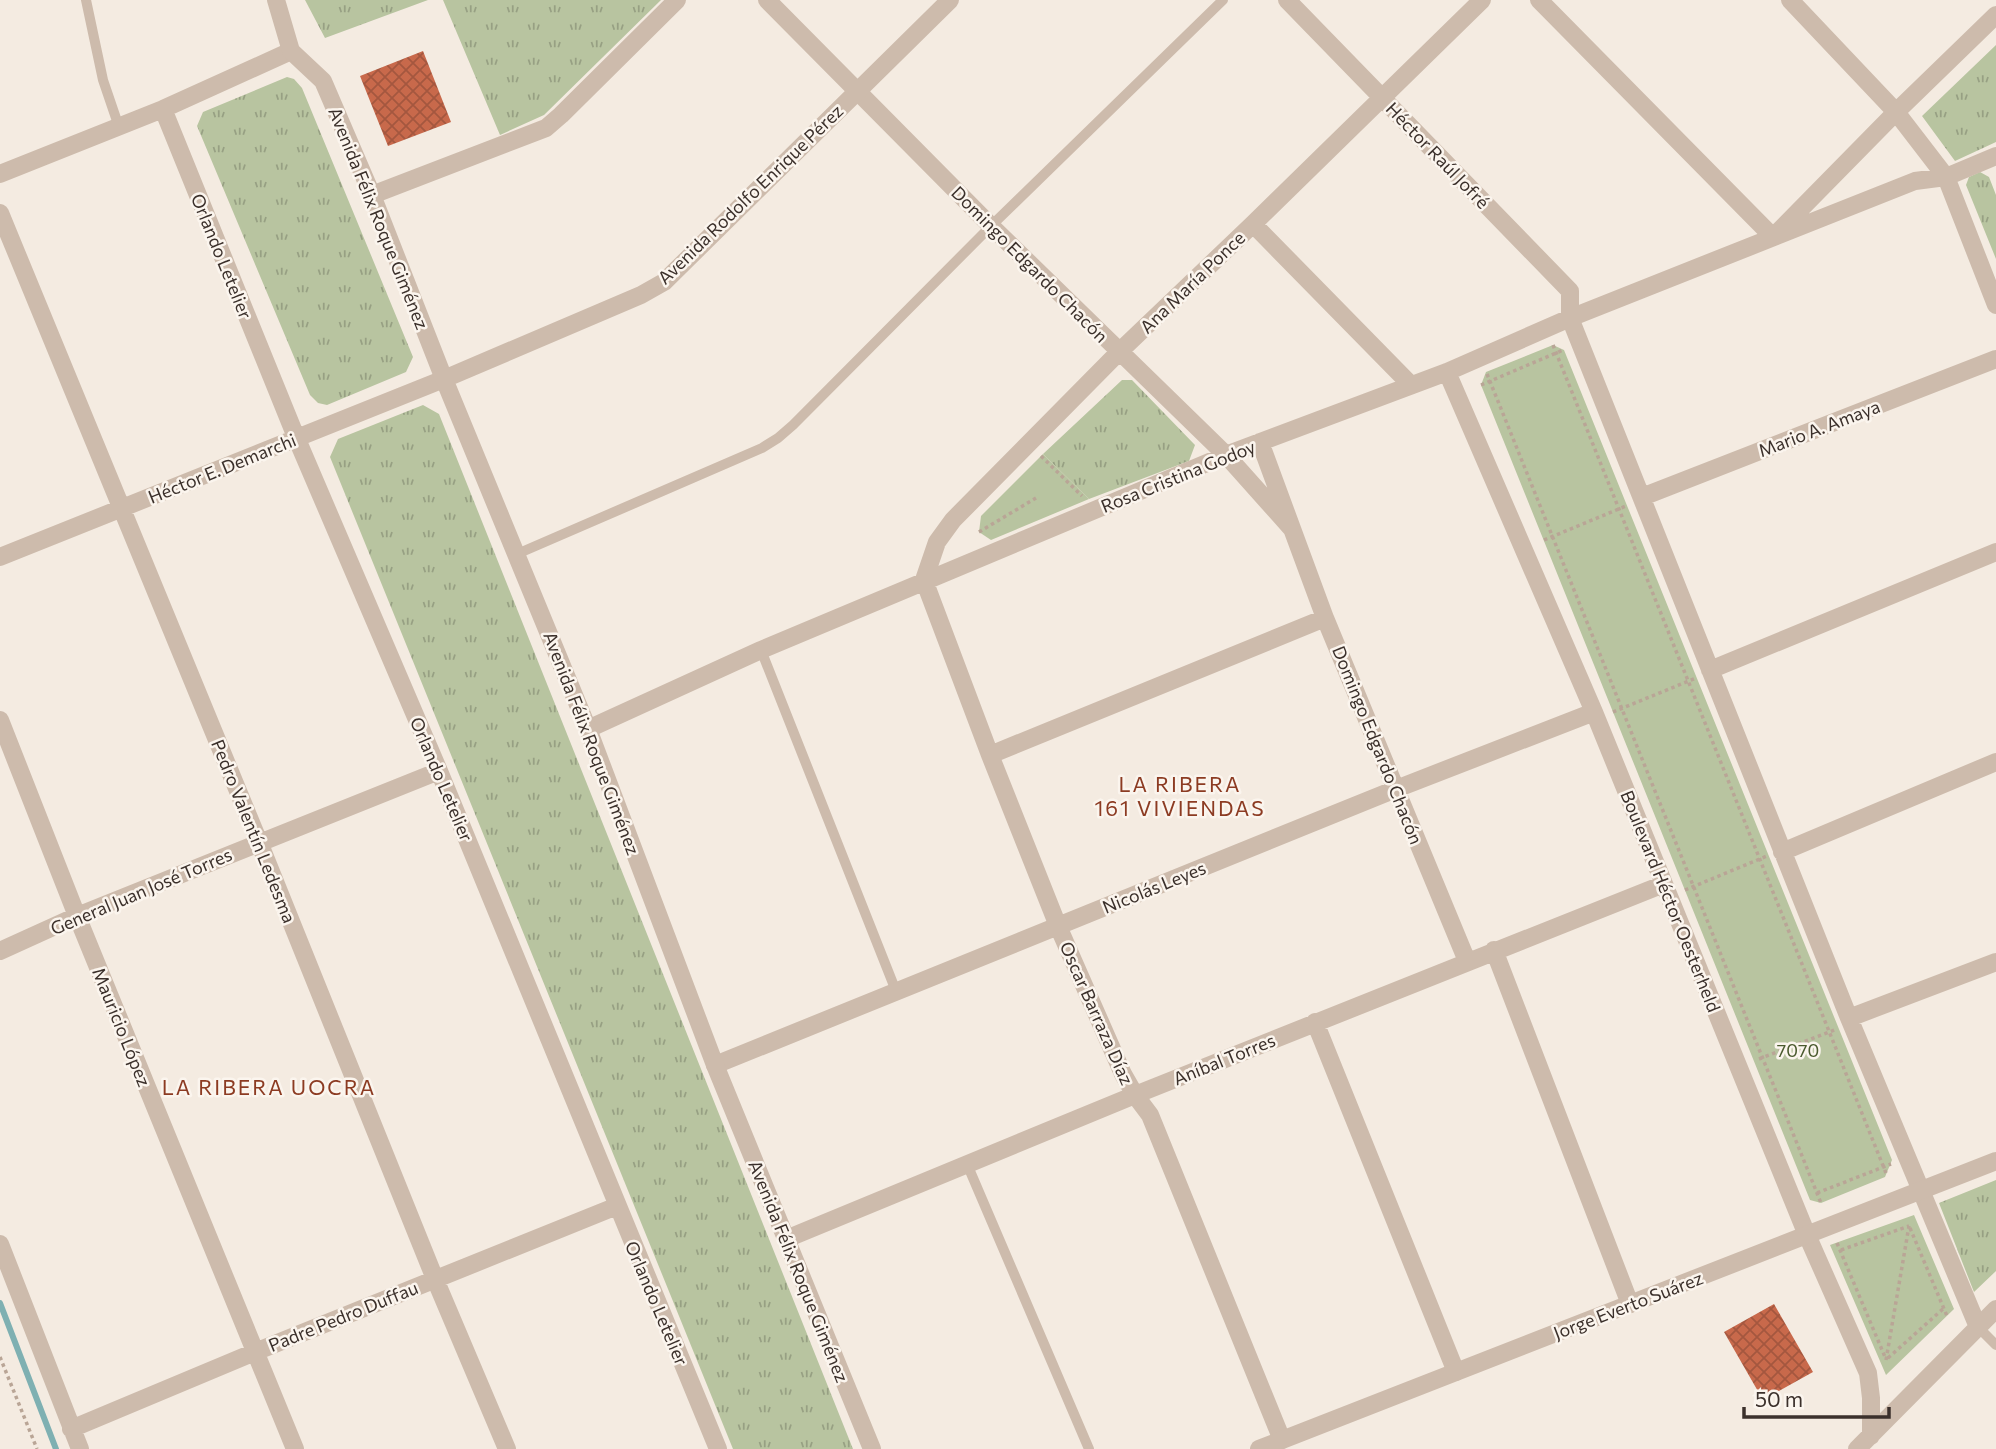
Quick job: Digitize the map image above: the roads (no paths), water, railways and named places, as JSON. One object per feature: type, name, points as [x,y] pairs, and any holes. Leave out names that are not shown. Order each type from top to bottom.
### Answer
[{"type":"street","points":[[0,174],[163,109],[291,51],[276,0]]},
{"type":"street","points":[[372,195],[546,128],[677,0]]},
{"type":"street","name":"Domingo Edgardo Chacón","points":[[767,0],[991,226],[1226,455],[1292,529]]},
{"type":"street","name":"Avenida Rodolfo Enrique Pérez","points":[[444,379],[640,295],[664,282],[950,0]]},
{"type":"street","name":"Héctor Raúl Jofré","points":[[1287,0],[1570,291],[1570,318]]},
{"type":"street","name":"Ana María Ponce","points":[[924,580],[937,542],[953,520],[1119,352],[1482,0]]},
{"type":"street","points":[[1539,0],[1773,237],[1996,15]]},
{"type":"street","points":[[1790,0],[1896,112],[1946,177],[1996,305]]},
{"type":"street","name":"Avenida Félix Roque Giménez","points":[[291,51],[323,81],[372,195],[444,379],[588,729],[715,1065],[872,1449]]},
{"type":"street","name":"Orlando Letelier","points":[[163,109],[296,437],[439,771],[718,1449]]},
{"type":"street","name":"Rosa Cristina Godoy","points":[[588,729],[761,650],[1226,455],[1447,372],[1570,318],[1915,181],[1946,177],[1996,156]]},
{"type":"street","name":"Pedro Valentín Ledesma","points":[[0,213],[506,1449]]},
{"type":"street","points":[[1252,224],[1410,385]]},
{"type":"street","points":[[1570,318],[1635,501],[1775,854],[1844,1023],[1978,1327]]},
{"type":"street","name":"Mario A. Amaya","points":[[1635,501],[1996,359]]},
{"type":"street","name":"Boulevard Héctor Oesterheld","points":[[1447,372],[1594,712],[1807,1235],[1868,1373],[1871,1398],[1870,1442]]},
{"type":"street","name":"Héctor E. Demarchi","points":[[0,557],[444,379]]},
{"type":"street","name":"Domingo Edgardo Chacón","points":[[1260,442],[1325,618],[1467,961]]},
{"type":"street","points":[[1703,674],[1996,552]]},
{"type":"street","name":"Oscar Barraza Díaz","points":[[924,580],[1058,926],[1123,1074],[1150,1115],[1282,1440]]},
{"type":"street","points":[[990,755],[1325,618]]},
{"type":"street","name":"Nicolás Leyes","points":[[715,1065],[1396,789],[1594,712]]},
{"type":"street","name":"Mauricio López","points":[[0,720],[77,916],[295,1449]]},
{"type":"street","points":[[1775,854],[1996,762]]},
{"type":"street","name":"General Juan José Torres","points":[[0,951],[77,916],[439,771]]},
{"type":"street","name":"Aníbal Torres","points":[[786,1238],[1135,1094],[1664,884]]},
{"type":"street","points":[[1494,950],[1630,1304]]},
{"type":"street","points":[[1844,1023],[1996,962]]},
{"type":"street","points":[[1315,1022],[1456,1372]]},
{"type":"street","name":"Jorge Everto Suárez","points":[[1259,1449],[1996,1161]]},
{"type":"street","name":"Padre Pedro Duffau","points":[[71,1429],[617,1206]]},
{"type":"street","points":[[0,1244],[80,1449]]},
{"type":"street","points":[[1857,1449],[1870,1442],[1996,1310]]},
{"type":"lane","points":[[86,0],[103,80],[119,127]]},
{"type":"lane","points":[[517,554],[762,448],[778,438],[1223,0]]},
{"type":"lane","points":[[761,650],[896,991]]},
{"type":"lane","points":[[967,1164],[1089,1449]]},
{"type":"lane","points":[[1978,1327],[1996,1345]]},
{"type":"waterway","points":[[0,1303],[56,1449]]},
{"type":"district","name":"LA RIBERA 161 VIVIENDAS","points":[[1180,795]]},
{"type":"district","name":"LA RIBERA UOCRA","points":[[269,1086]]},
{"type":"park label","name":"7070","points":[[1798,1050]]}]
